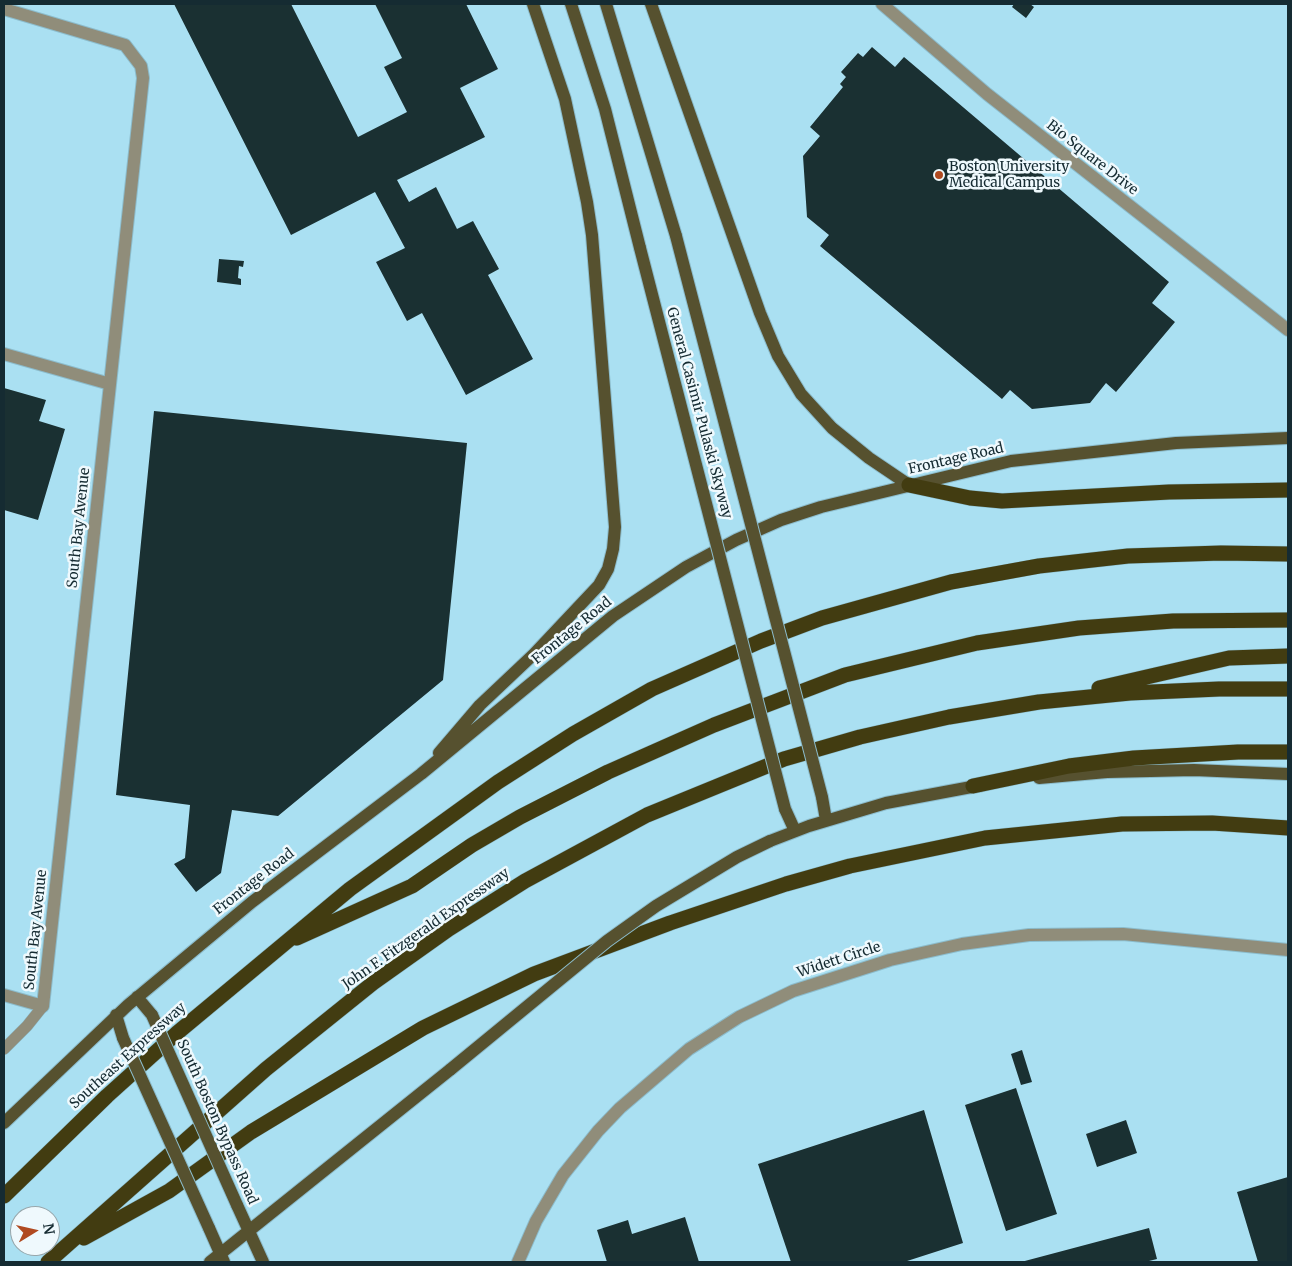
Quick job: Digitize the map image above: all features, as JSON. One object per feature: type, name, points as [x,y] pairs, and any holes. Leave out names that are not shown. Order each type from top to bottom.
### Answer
[{"type":"highway","points":[[910,485],[970,498],[1009,501],[1169,492],[1288,490]]},
{"type":"highway","points":[[278,946],[422,834],[537,757],[652,689],[761,641],[822,618],[900,595],[1003,572],[1128,556],[1211,553],[1288,554]]},
{"type":"highway","points":[[278,946],[412,886],[472,845],[520,817],[608,772],[714,725],[845,675],[953,648],[1050,631],[1173,620],[1288,620]]},
{"type":"highway","points":[[1039,702],[1229,658],[1288,656]]},
{"type":"highway","name":"John F. Fitzgerald Expressway","points":[[60,1250],[237,1094],[337,1010],[449,929],[558,862],[655,811],[784,759],[906,726],[1039,702],[1175,691],[1288,689]]},
{"type":"highway","points":[[973,786],[1069,766],[1134,758],[1238,752],[1288,752]]},
{"type":"highway","points":[[60,1250],[169,1190],[251,1132],[423,1028],[534,974],[670,923],[786,884],[850,866],[985,838],[1122,824],[1212,823],[1288,828]]},
{"type":"highway","name":"Southeast Expressway","points":[[4,1196],[107,1096],[278,946]]},
{"type":"main road","points":[[421,774],[480,705],[540,647],[599,585],[608,569],[613,549],[615,527],[590,218],[565,99],[533,4]]},
{"type":"main road","name":"General Casimir Pulaski Skyway","points":[[571,4],[605,109],[785,808],[795,830]]},
{"type":"main road","name":"General Casimir Pulaski Skyway","points":[[606,4],[676,236],[822,797],[826,820]]},
{"type":"main road","points":[[651,4],[760,313],[778,356],[801,394],[832,428],[869,458],[910,485]]},
{"type":"main road","name":"Frontage Road","points":[[4,1123],[116,1015],[252,902],[421,774],[594,631],[686,567],[736,540],[781,520],[821,507],[981,467],[1041,457],[1176,443],[1288,438]]},
{"type":"main road","points":[[210,1262],[222,1258],[249,1230],[633,922],[683,888],[770,841],[795,830],[886,803],[973,786],[1107,772],[1194,770],[1288,774]]},
{"type":"main road","name":"South Boston Bypass Road","points":[[137,997],[152,1015],[263,1262]]},
{"type":"main road","points":[[116,1015],[123,1038],[222,1258]]},
{"type":"street","name":"Bio Square Drive","points":[[882,4],[987,94],[1288,330]]},
{"type":"street","name":"South Bay Avenue","points":[[4,9],[125,45],[134,54],[141,66],[143,78],[43,1006]]},
{"type":"street","points":[[4,354],[110,384]]},
{"type":"street","name":"Widett Circle","points":[[518,1262],[540,1214],[563,1175],[598,1130],[614,1114],[643,1086],[689,1049],[739,1016],[793,991],[890,960],[962,944],[1029,935],[1123,934],[1288,950]]},
{"type":"street","points":[[4,995],[43,1006]]},
{"type":"lane","points":[[4,1049],[27,1026],[43,1006]]},
{"type":"building","points":[[174,4],[291,4],[358,137],[407,112],[384,67],[402,58],[375,4],[466,4],[498,69],[460,88],[485,137],[397,180],[409,202],[436,187],[457,229],[473,221],[499,269],[488,275],[533,359],[466,395],[422,313],[407,321],[376,262],[405,248],[375,192],[291,235]]},
{"type":"building","points":[[1014,4],[1030,4],[1034,7],[1026,18],[1012,7]]},
{"type":"building","points":[[872,47],[895,67],[904,57],[1169,282],[1152,303],[1175,322],[1116,392],[1106,383],[1090,403],[1032,409],[1010,390],[1002,399],[820,246],[829,235],[807,217],[803,156],[820,136],[810,127],[843,87],[840,84],[846,77],[841,72],[858,53],[863,57]]},
{"type":"building","points":[[219,259],[244,261],[243,267],[239,266],[238,278],[241,279],[241,285],[217,282]]},
{"type":"building","points":[[4,388],[46,400],[39,421],[65,429],[38,520],[4,510]]},
{"type":"building","points":[[154,411],[467,443],[443,680],[278,816],[232,810],[221,873],[196,892],[174,864],[185,858],[190,805],[116,795]]},
{"type":"building","points":[[1022,1050],[1032,1082],[1021,1085],[1011,1054]]},
{"type":"building","points":[[1016,1088],[1057,1214],[1006,1231],[965,1105]]},
{"type":"building","points":[[924,1110],[963,1243],[904,1262],[791,1262],[758,1164]]},
{"type":"building","points":[[1126,1120],[1137,1153],[1097,1167],[1086,1134]]},
{"type":"building","points":[[1288,1177],[1288,1262],[1258,1262],[1237,1192]]},
{"type":"building","points":[[685,1217],[699,1262],[607,1262],[597,1230],[628,1220],[632,1234]]},
{"type":"building","points":[[1149,1228],[1157,1259],[1145,1262],[1021,1262]]},
{"type":"place","name":"Boston University Medical Campus","points":[[939,175]]}]
